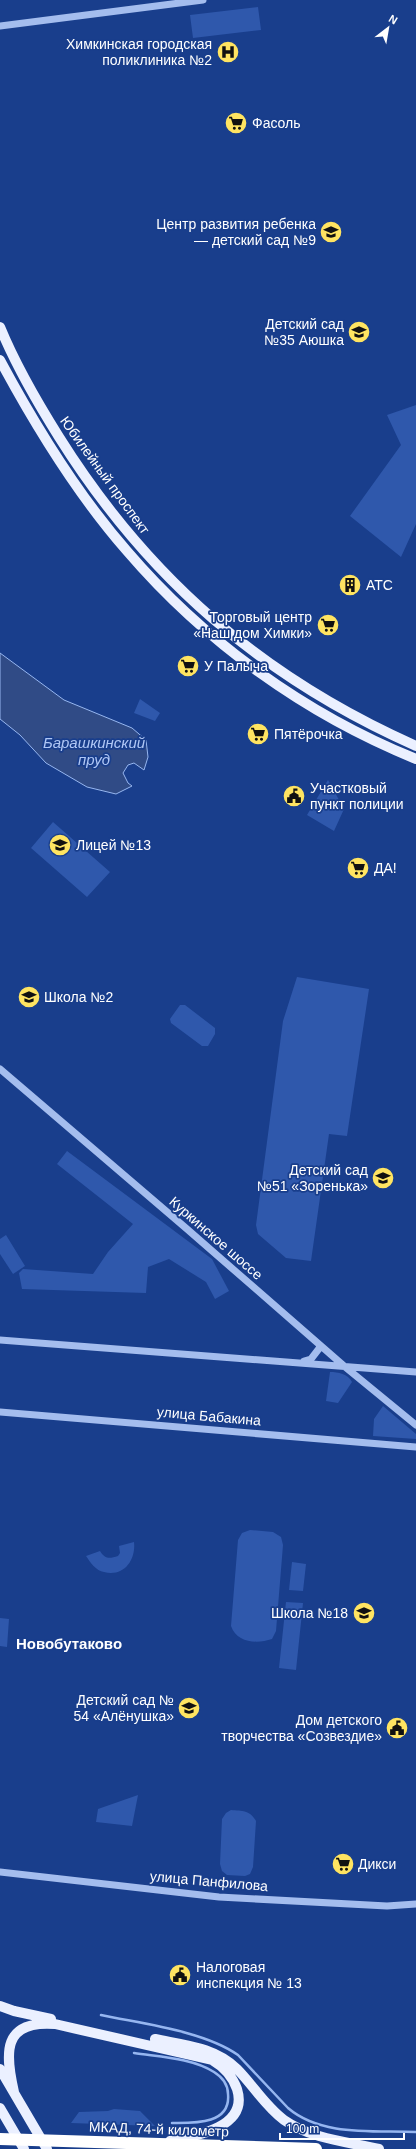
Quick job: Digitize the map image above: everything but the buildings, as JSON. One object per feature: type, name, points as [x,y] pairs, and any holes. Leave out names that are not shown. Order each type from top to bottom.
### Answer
[{"type":"highway","name":"МКАД, 74-й километр","points":[[0,2139],[316,2149]]},
{"type":"main road","name":"Юбилейный проспект","points":[[0,327],[17,365],[66,448],[110,510],[136,543],[185,594],[244,645],[296,683],[356,718],[416,746]]},
{"type":"main road","name":"Юбилейный проспект","points":[[0,360],[3,371],[31,416],[104,523],[126,551],[176,603],[226,647],[290,693],[358,733],[416,759]]},
{"type":"main road","points":[[0,2006],[14,2012],[200,2048],[215,2053],[237,2069],[261,2098],[285,2120],[322,2136],[379,2149]]},
{"type":"main road","points":[[14,2092],[8,2065],[10,2046],[18,2032],[27,2026],[39,2023],[54,2024],[197,2055],[212,2060],[222,2066],[232,2079],[240,2102],[234,2117],[221,2126],[205,2132],[154,2144]]},
{"type":"main road","points":[[0,2069],[47,2149]]},
{"type":"main road","points":[[0,2108],[24,2149]]},
{"type":"street","points":[[0,26],[203,0]]},
{"type":"street","points":[[3,371],[17,365]]},
{"type":"street","name":"Куркинское шоссе","points":[[0,1069],[187,1228],[344,1366],[416,1425]]},
{"type":"street","points":[[0,1340],[416,1372]]},
{"type":"street","points":[[300,1363],[311,1360],[321,1346]]},
{"type":"street","name":"улица Бабакина","points":[[0,1412],[416,1447]]},
{"type":"street","name":"улица Панфилова","points":[[0,1872],[235,1898],[387,1906],[416,1904]]},
{"type":"shaded area","points":[[258,7],[261,30],[193,38],[190,15]]},
{"type":"shaded area","points":[[416,405],[416,524],[401,557],[350,516],[401,445],[387,415]]},
{"type":"shaded area","points":[[140,699],[160,713],[155,721],[134,713]]},
{"type":"shaded area","points":[[328,780],[344,809],[334,831],[307,815]]},
{"type":"shaded area","points":[[53,822],[110,872],[87,897],[31,848]]},
{"type":"shaded area","points":[[297,977],[369,989],[347,1136],[329,1134],[311,1261],[286,1258],[258,1234],[256,1225],[283,1021]]},
{"type":"shaded area","points":[[180,1005],[185,1005],[215,1028],[215,1034],[208,1046],[202,1046],[171,1023],[170,1019]]},
{"type":"shaded area","points":[[67,1151],[212,1259],[229,1291],[215,1299],[206,1282],[169,1259],[148,1267],[146,1293],[22,1289],[19,1273],[23,1269],[93,1274],[108,1252],[133,1224],[57,1164]]},
{"type":"shaded area","points":[[6,1235],[25,1266],[13,1274],[0,1254],[0,1239]]},
{"type":"shaded area","points":[[330,1372],[342,1374],[348,1377],[352,1382],[338,1403],[326,1401]]},
{"type":"shaded area","points":[[383,1406],[416,1434],[416,1439],[373,1436],[374,1419]]},
{"type":"shaded area","points":[[250,1530],[273,1532],[281,1537],[283,1545],[276,1631],[272,1639],[266,1641],[254,1642],[243,1639],[234,1632],[231,1626],[238,1540],[242,1533]]},
{"type":"shaded area","points":[[134,1542],[131,1561],[127,1566],[117,1572],[111,1573],[98,1570],[86,1556],[100,1551],[106,1557],[115,1557],[120,1553],[119,1546]]},
{"type":"shaded area","points":[[292,1562],[306,1564],[303,1591],[289,1590]]},
{"type":"shaded area","points":[[286,1602],[303,1603],[296,1670],[279,1668]]},
{"type":"shaded area","points":[[0,1618],[9,1619],[7,1647],[0,1646]]},
{"type":"shaded area","points":[[138,1795],[132,1826],[96,1822],[98,1809]]},
{"type":"shaded area","points":[[231,1810],[248,1813],[254,1817],[256,1821],[253,1867],[250,1874],[245,1876],[227,1875],[222,1871],[220,1864],[222,1819],[226,1813]]},
{"type":"shaded area","points":[[114,2109],[140,2111],[155,2126],[71,2123],[79,2112],[108,2111]]},
{"type":"water","name":"Барашкинский пруд","points":[[0,653],[64,700],[132,728],[146,740],[148,757],[144,770],[134,763],[128,765],[123,773],[128,783],[132,786],[116,794],[87,787],[46,763],[20,735],[0,719]]},
{"type":"waterway","points":[[101,2015],[172,2029],[191,2034],[224,2047],[238,2055],[288,2108],[317,2124],[349,2130],[416,2132]]},
{"type":"waterway","points":[[134,2053],[176,2059],[205,2067],[217,2074],[226,2084],[228,2091],[227,2104],[223,2112],[217,2117],[200,2122],[172,2123]]},
{"type":"place","name":"Химкинская городская поликлиника №2","points":[[228,52]]},
{"type":"place","name":"Фасоль","points":[[236,123]]},
{"type":"place","name":"Центр развития ребенка — детский сад №9","points":[[331,232]]},
{"type":"place","name":"Детский сад №35 Аюшка","points":[[359,332]]},
{"type":"place","name":"АТС","points":[[350,585]]},
{"type":"place","name":"Торговый центр «Наш дом Химки»","points":[[328,625]]},
{"type":"place","name":"У Палыча","points":[[188,666]]},
{"type":"place","name":"Пятёрочка","points":[[258,734]]},
{"type":"place","name":"Участковый пункт полиции","points":[[294,796]]},
{"type":"place","name":"Лицей №13","points":[[60,845]]},
{"type":"place","name":"ДА!","points":[[358,868]]},
{"type":"place","name":"Школа №2","points":[[29,997]]},
{"type":"place","name":"Детский сад №51 «Зоренька»","points":[[383,1178]]},
{"type":"place","name":"Школа №18","points":[[364,1613]]},
{"type":"place","name":"Детский сад № 54 «Алёнушка»","points":[[189,1708]]},
{"type":"place","name":"Дом детского творчества «Созвездие»","points":[[397,1728]]},
{"type":"place","name":"Дикси","points":[[343,1864]]},
{"type":"place","name":"Налоговая инспекция № 13","points":[[180,1975]]},
{"type":"district","name":"Новобутаково","points":[[69,1643]]}]
